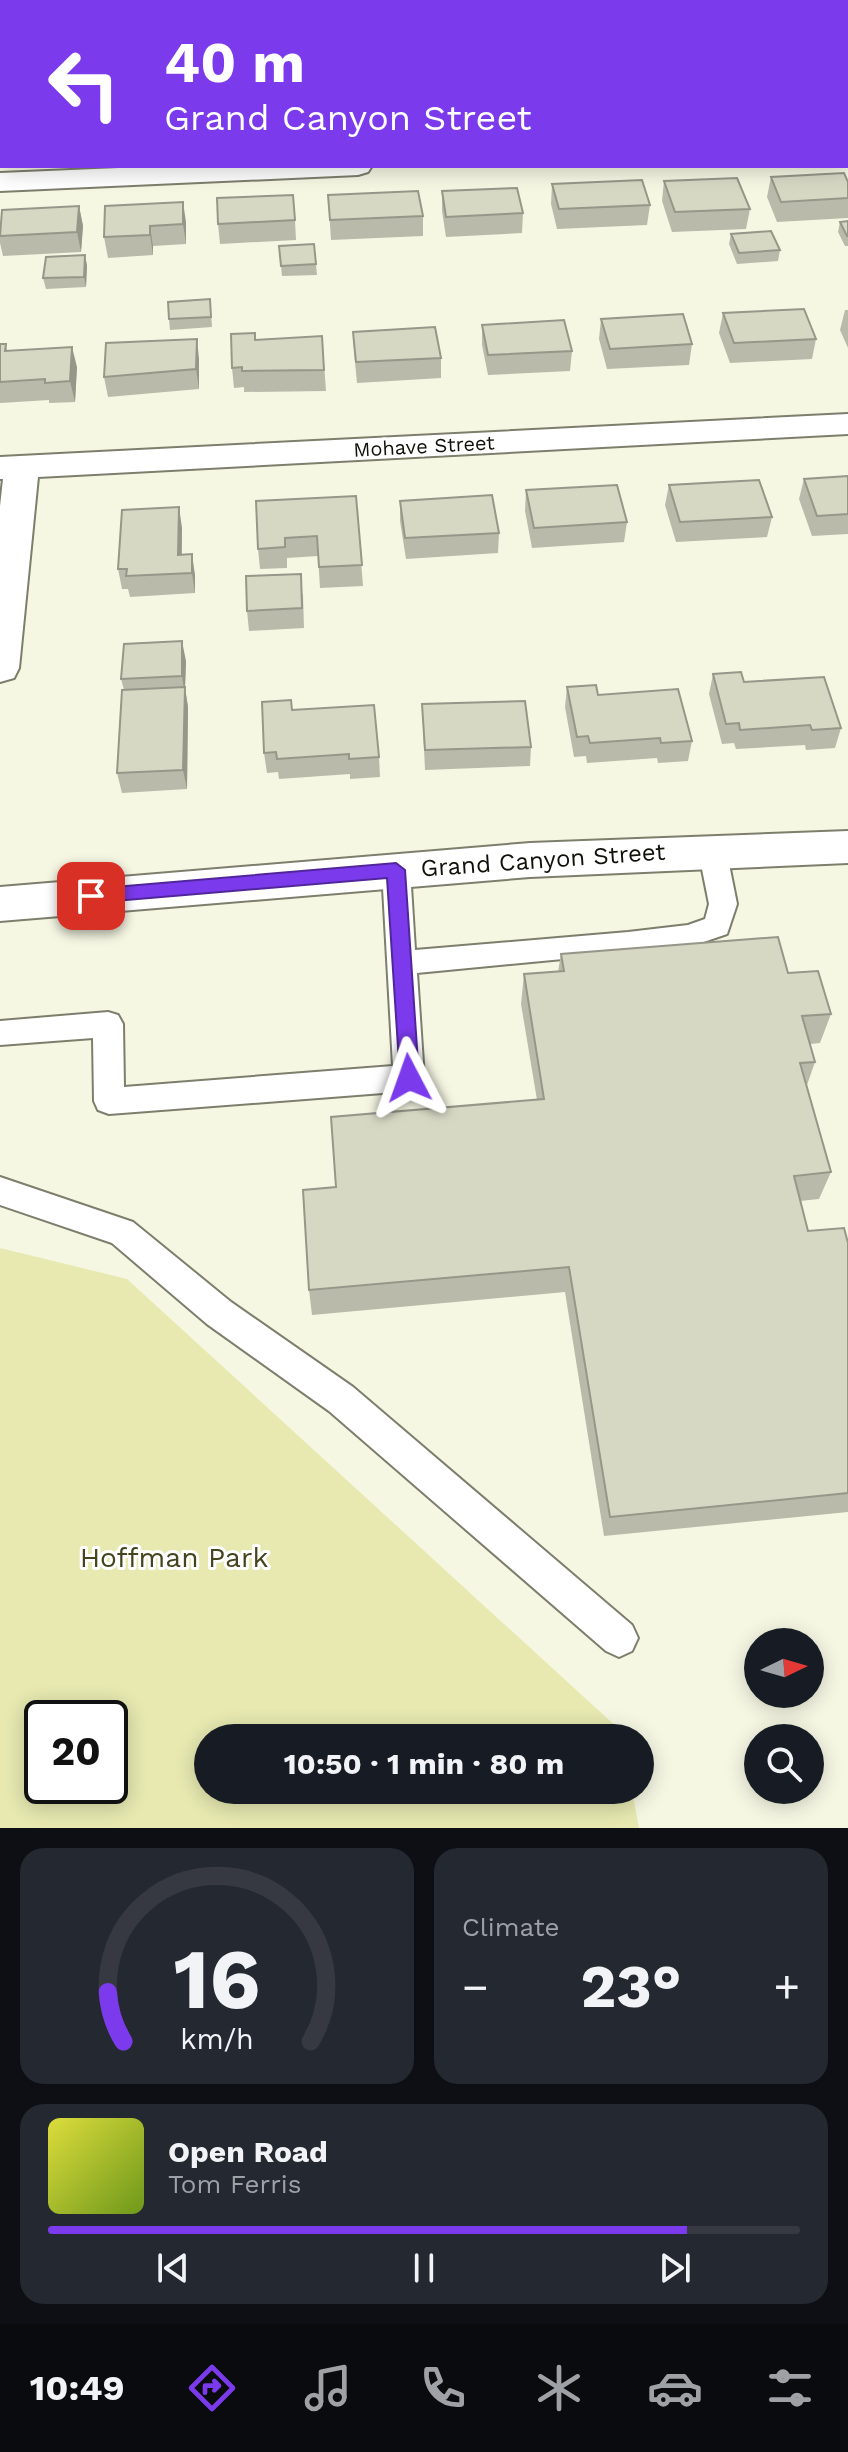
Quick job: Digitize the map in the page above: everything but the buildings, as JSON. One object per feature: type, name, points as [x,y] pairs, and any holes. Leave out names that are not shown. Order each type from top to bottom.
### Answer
[{"type":"street","points":[[0,182],[90,172],[269,168]]},
{"type":"street","name":"Mohave Street","points":[[11,467],[848,424]]},
{"type":"street","points":[[0,668],[11,467]]},
{"type":"street","name":"Grand Canyon Street","points":[[0,904],[396,870],[712,849],[848,847]]},
{"type":"lane","points":[[401,963],[689,936],[717,926],[723,904],[712,849]]},
{"type":"lane","points":[[0,1033],[108,1024],[109,1101],[409,1078],[396,870]]},
{"type":"lane","points":[[0,1191],[122,1232],[219,1313],[341,1399],[619,1638]]},
{"type":"green space","name":"Hoffman Park","points":[[0,1248],[127,1279],[613,1724],[194,1724],[194,1804],[635,1804],[639,1828],[0,1828]]},
{"type":"route","points":[[91,896],[396,870],[409,1078]]}]
